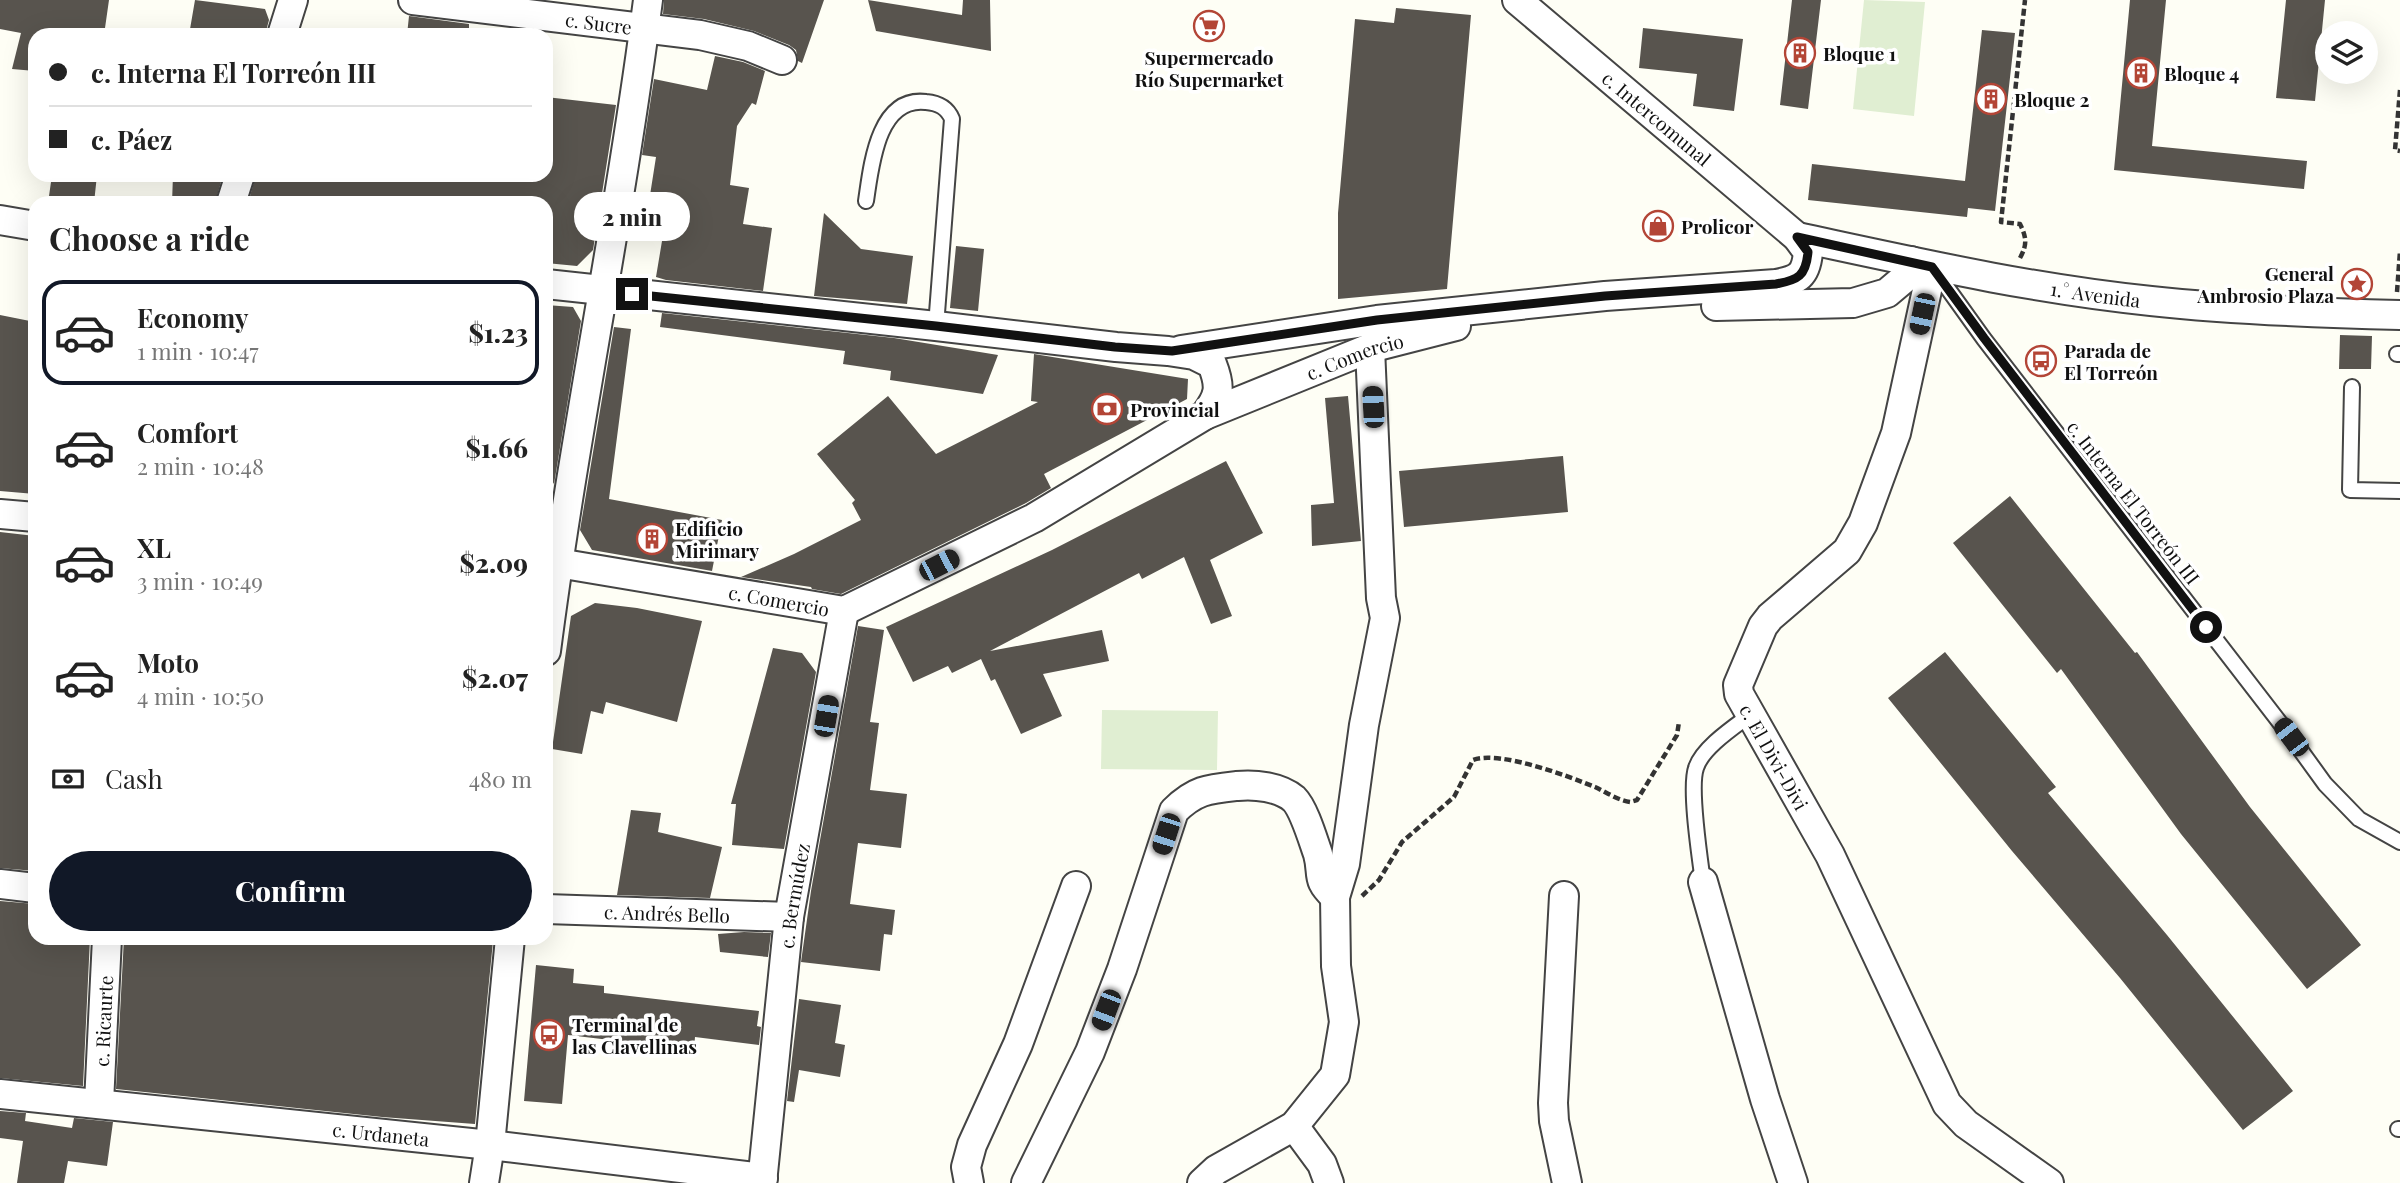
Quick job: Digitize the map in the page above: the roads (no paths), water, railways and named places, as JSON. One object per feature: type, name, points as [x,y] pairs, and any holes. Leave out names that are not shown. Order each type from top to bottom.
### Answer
[{"type":"street","points":[[284,28],[293,0]]},
{"type":"street","name":"c. Sucre","points":[[413,0],[700,35],[725,40],[782,60]]},
{"type":"street","points":[[553,557],[605,291],[648,0]]},
{"type":"street","name":"c. Intercomunal","points":[[1517,0],[1797,237]]},
{"type":"street","points":[[0,220],[28,225]]},
{"type":"street","points":[[1772,305],[1804,271],[1808,252],[1797,237]]},
{"type":"street","name":"1.° Avenida","points":[[1797,237],[1993,277],[2150,301],[2279,312],[2397,315]]},
{"type":"street","name":"c. Comercio","points":[[553,562],[844,611],[1034,517],[1205,415],[1370,348],[1450,327],[1593,310],[1853,303],[1887,293],[1922,264]]},
{"type":"street","name":"c. El Divi-Divi","points":[[1922,264],[1896,433],[1863,523],[1847,551],[1763,626],[1738,685],[1739,694],[1830,855],[1947,1104],[1966,1124],[2049,1183]]},
{"type":"street","points":[[1172,351],[1377,320],[1605,296],[1776,284],[1797,279]]},
{"type":"street","points":[[553,285],[1194,355],[1212,364],[1219,387],[1215,401],[1205,415]]},
{"type":"street","points":[[1202,1183],[1216,1170],[1293,1126],[1335,1075],[1344,1022],[1336,966],[1335,901],[1345,864],[1364,725],[1385,618],[1381,598],[1370,348]]},
{"type":"street","points":[[0,514],[28,516]]},
{"type":"street","name":"c. Bermúdez","points":[[763,1181],[789,917],[844,611]]},
{"type":"street","points":[[1026,1183],[1090,1052],[1122,969],[1174,811],[1188,797],[1210,789],[1250,785],[1276,790],[1294,799],[1319,857],[1324,887],[1335,901]]},
{"type":"street","points":[[1703,883],[1765,1099],[1793,1183]]},
{"type":"street","points":[[0,884],[28,887]]},
{"type":"street","points":[[969,1183],[966,1167],[972,1145],[1018,1044],[1076,886]]},
{"type":"street","points":[[1564,896],[1553,1103],[1554,1121],[1567,1183]]},
{"type":"street","name":"c. Andrés Bello","points":[[553,909],[789,917]]},
{"type":"street","name":"c. Ricaurte","points":[[99,1103],[107,945]]},
{"type":"street","points":[[484,1183],[509,945]]},
{"type":"street","name":"c. Urdaneta","points":[[0,1094],[489,1146],[763,1181]]},
{"type":"street","points":[[1293,1126],[1322,1164],[1329,1183]]},
{"type":"lane","points":[[866,201],[874,146],[885,123],[902,107],[914,102],[941,106],[949,111],[952,119],[936,326]]},
{"type":"lane","name":"c. Interna El Torreón III","points":[[1922,264],[1993,350],[2283,726],[2325,785],[2359,819],[2400,842]]},
{"type":"lane","points":[[2352,387],[2350,490],[2400,491]]},
{"type":"lane","points":[[1703,883],[1693,792],[1695,768],[1701,757],[1728,731],[1750,715]]},
{"type":"place","name":"Supermercado Río Supermarket","points":[[1209,26]]},
{"type":"place","name":"Bloque 1","points":[[1800,53]]},
{"type":"place","name":"Bloque 4","points":[[2141,73]]},
{"type":"place","name":"Bloque 2","points":[[1991,99]]},
{"type":"place","name":"Prolicor","points":[[1658,226]]},
{"type":"place","name":"General Ambrosio Plaza","points":[[2357,284]]},
{"type":"place","name":"Parada de El Torreón","points":[[2041,361]]},
{"type":"place","name":"Provincial","points":[[1107,409]]},
{"type":"place","name":"Edificio Mirimary","points":[[652,539]]},
{"type":"place","name":"Terminal de las Clavellinas","points":[[549,1035]]}]
